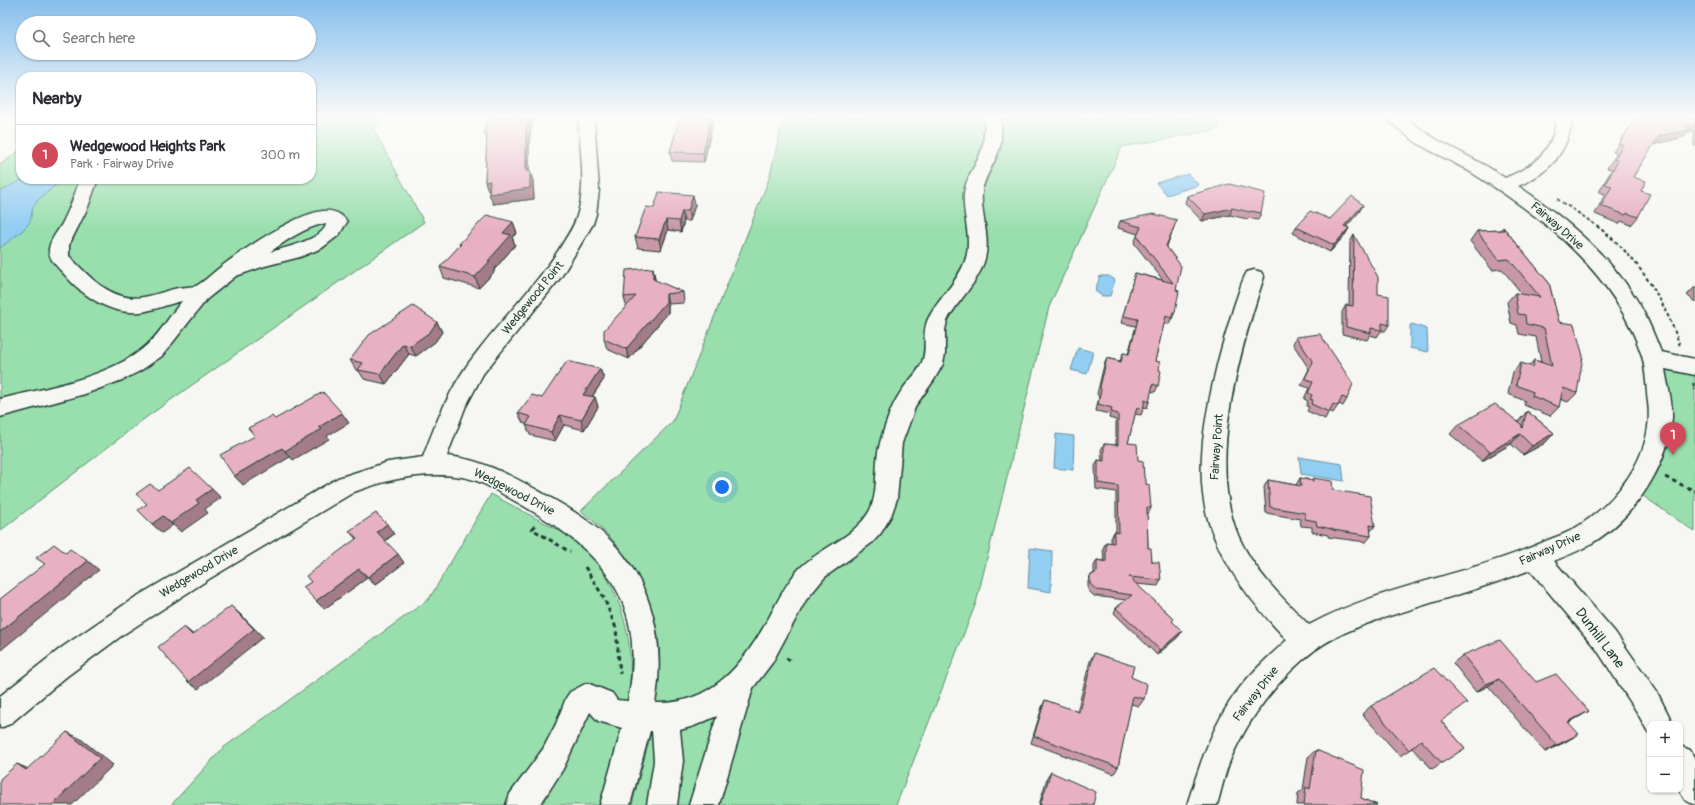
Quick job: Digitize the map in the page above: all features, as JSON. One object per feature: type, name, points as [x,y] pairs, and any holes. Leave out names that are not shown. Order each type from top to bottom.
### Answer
[{"type":"street","name":"Wedgewood Point","points":[[432,465],[455,404],[472,376],[484,357],[548,282],[564,260],[584,222],[587,215],[590,194],[588,155]]},
{"type":"street","points":[[521,805],[542,778],[553,760],[572,722],[576,708],[583,700],[587,697],[594,698],[602,703],[611,713],[678,717],[697,711],[733,691],[748,675],[770,642],[798,589],[809,575],[871,528],[879,516],[885,501],[891,445],[899,418],[908,399],[929,371],[934,360],[934,332],[938,320],[975,263],[978,252],[979,237],[972,200],[975,183],[989,155]]},
{"type":"street","name":"Fairway Drive","points":[[1202,805],[1218,753],[1239,712],[1270,673],[1306,641],[1333,626],[1370,610],[1535,557],[1579,538],[1609,517],[1630,494],[1658,443],[1661,416],[1654,358],[1642,328],[1626,300],[1606,273],[1580,244],[1556,223],[1505,186],[1482,171],[1451,155]]},
{"type":"street","points":[[1505,186],[1539,169],[1551,155]]},
{"type":"street","points":[[87,184],[76,216],[60,244],[58,252],[61,258],[77,277],[92,289],[121,304],[144,304],[182,293],[202,293]]},
{"type":"street","points":[[0,408],[90,385],[136,362],[159,345],[202,293],[232,270],[274,240],[299,226],[320,217],[333,217],[337,219],[337,226],[327,236],[315,244],[294,252],[232,270]]},
{"type":"street","name":"Fairway Point","points":[[1254,277],[1231,348],[1221,397],[1214,456],[1215,496],[1218,512],[1226,536],[1246,572],[1272,605],[1306,641]]},
{"type":"street","points":[[1654,358],[1695,367]]},
{"type":"street","name":"Wedgewood Drive","points":[[0,714],[57,668],[114,626],[168,590],[346,485],[375,474],[403,467],[432,465],[462,467],[481,472],[552,510],[578,526],[614,561],[628,583],[644,632],[647,662],[643,693],[650,716],[615,805]]},
{"type":"street","name":"Dunhill Lane","points":[[1535,557],[1606,641],[1647,702],[1657,721]]},
{"type":"street","points":[[704,805],[740,682]]},
{"type":"street","points":[[650,716],[668,740],[670,758],[662,805]]},
{"type":"street","points":[[1683,766],[1695,790]]},
{"type":"path","points":[[1669,479],[1695,491]]},
{"type":"path","points":[[552,510],[532,529],[573,554]]},
{"type":"path","points":[[584,565],[604,598],[616,628],[620,675]]},
{"type":"green space","points":[[14,155],[16,155],[16,184],[316,184],[316,155],[387,155],[424,222],[148,416],[0,531],[0,165]]},
{"type":"green space","points":[[775,155],[1119,155],[1049,307],[976,603],[896,805],[632,805],[648,744],[657,698],[658,664],[651,613],[637,575],[622,551],[603,530],[581,511],[673,421],[769,179]]},
{"type":"green space","points":[[1653,358],[1695,367],[1695,532],[1633,489],[1646,468]]},
{"type":"green space","points":[[491,494],[576,541],[592,557],[606,576],[616,596],[624,618],[628,640],[630,686],[622,733],[601,805],[171,805],[223,748],[429,599]]},
{"type":"water","points":[[1188,174],[1199,185],[1167,195],[1156,183]]},
{"type":"water","points":[[16,183],[57,184],[39,199],[33,207],[30,222],[22,231],[0,248],[0,191]]},
{"type":"water","points":[[1100,276],[1109,276],[1115,280],[1110,296],[1102,296],[1095,291]]},
{"type":"water","points":[[1412,324],[1427,329],[1428,352],[1410,348],[1410,325]]},
{"type":"water","points":[[1078,348],[1093,352],[1087,374],[1071,370]]},
{"type":"water","points":[[1056,434],[1074,436],[1073,470],[1054,468]]},
{"type":"water","points":[[1299,457],[1342,464],[1344,481],[1301,474]]},
{"type":"water","points":[[1030,548],[1052,551],[1051,592],[1028,588]]},
{"type":"building","points":[[486,155],[526,155],[526,171],[530,171],[530,188],[489,194],[490,181],[485,182]]},
{"type":"building","points":[[1617,155],[1647,155],[1633,177],[1646,181],[1641,191],[1650,194],[1638,217],[1627,213],[1626,215],[1601,206],[1612,186],[1605,184],[1618,161],[1614,159]]},
{"type":"building","points":[[1229,184],[1265,193],[1261,213],[1232,208],[1205,214],[1187,196]]},
{"type":"building","points":[[659,192],[693,195],[688,211],[682,211],[679,221],[666,220],[659,239],[635,237],[646,207],[654,208]]},
{"type":"building","points":[[1352,196],[1363,205],[1344,226],[1349,228],[1334,245],[1296,227],[1310,211],[1330,219]]},
{"type":"building","points":[[1153,214],[1177,220],[1166,246],[1181,266],[1176,290],[1179,291],[1175,312],[1173,312],[1171,318],[1166,316],[1155,361],[1160,362],[1159,370],[1161,371],[1158,386],[1153,384],[1149,402],[1145,400],[1143,409],[1137,407],[1128,443],[1137,444],[1138,460],[1143,461],[1144,478],[1146,479],[1146,484],[1149,485],[1151,508],[1147,507],[1148,548],[1151,548],[1152,562],[1159,562],[1161,580],[1129,577],[1174,619],[1172,621],[1182,631],[1160,650],[1116,608],[1132,595],[1097,590],[1090,584],[1090,576],[1097,572],[1097,560],[1106,562],[1106,542],[1114,543],[1114,532],[1119,533],[1118,486],[1098,483],[1098,460],[1104,461],[1104,444],[1118,445],[1118,414],[1111,412],[1112,408],[1098,404],[1101,390],[1100,387],[1107,358],[1121,362],[1123,353],[1129,354],[1138,319],[1123,316],[1135,273],[1173,283],[1137,236],[1141,227],[1120,221]]},
{"type":"building","points":[[487,215],[513,222],[503,233],[511,235],[488,261],[490,261],[475,277],[440,267],[461,244],[459,244]]},
{"type":"building","points":[[1503,227],[1549,283],[1559,322],[1574,324],[1583,356],[1577,393],[1563,388],[1559,407],[1532,396],[1533,392],[1516,385],[1521,363],[1533,367],[1534,360],[1552,366],[1544,328],[1526,324],[1525,315],[1518,314],[1515,293],[1540,297],[1509,259],[1499,260],[1477,231],[1504,230]]},
{"type":"building","points":[[1354,235],[1378,277],[1378,294],[1389,296],[1389,325],[1382,323],[1382,330],[1371,328],[1371,333],[1346,327],[1346,305],[1353,306]]},
{"type":"building","points":[[653,268],[653,279],[683,292],[666,294],[666,302],[626,349],[604,339],[604,330],[636,296],[624,297],[626,270]]},
{"type":"building","points":[[413,306],[437,322],[430,332],[410,346],[403,344],[380,374],[358,370],[363,363],[350,360],[369,335]]},
{"type":"building","points":[[1320,334],[1353,384],[1347,399],[1342,397],[1338,406],[1333,404],[1329,412],[1311,404],[1313,400],[1310,399],[1312,395],[1308,393],[1313,382],[1305,378],[1313,362],[1296,337]]},
{"type":"building","points":[[567,361],[600,369],[583,395],[595,397],[581,420],[560,415],[551,432],[526,425],[531,417],[518,413],[532,395],[542,398]]},
{"type":"building","points":[[323,392],[342,413],[319,427],[322,429],[285,451],[282,448],[234,476],[220,455],[255,436],[248,428],[272,416],[275,419]]},
{"type":"building","points":[[1495,404],[1522,425],[1522,428],[1527,411],[1554,433],[1532,446],[1520,434],[1490,452],[1458,425]]},
{"type":"building","points":[[190,468],[212,489],[196,500],[199,503],[171,523],[163,516],[152,524],[138,510],[147,504],[136,494],[150,484],[158,490]]},
{"type":"building","points":[[1300,478],[1313,481],[1313,478],[1332,481],[1333,490],[1370,496],[1375,526],[1370,525],[1371,536],[1317,526],[1316,521],[1305,519],[1305,513],[1270,507],[1268,480],[1301,486]]},
{"type":"building","points":[[376,513],[387,524],[377,532],[398,554],[368,577],[359,569],[316,601],[303,587],[311,582],[306,576],[357,538],[349,531]]},
{"type":"building","points":[[54,544],[66,553],[70,549],[88,561],[0,632],[0,599],[45,564],[36,558]]},
{"type":"building","points":[[231,606],[254,629],[188,682],[158,647],[184,627],[192,635]]},
{"type":"building","points":[[1500,640],[1536,682],[1556,674],[1589,711],[1568,722],[1579,734],[1557,745],[1499,679],[1486,684],[1463,655]]},
{"type":"building","points":[[1094,653],[1134,666],[1131,677],[1147,684],[1144,699],[1133,696],[1118,767],[1034,736],[1045,700],[1079,712]]},
{"type":"building","points":[[1434,668],[1467,703],[1441,721],[1465,748],[1442,763],[1421,740],[1409,750],[1371,706]]},
{"type":"building","points":[[67,732],[100,758],[52,805],[0,805],[0,779],[17,764],[26,770]]},
{"type":"building","points":[[1316,750],[1364,770],[1361,798],[1377,805],[1304,805],[1306,787],[1310,789]]},
{"type":"building","points":[[1051,772],[1096,792],[1093,805],[1040,805]]},
{"type":"place","name":"Wedgewood Heights Park","points":[[1673,455]]}]
